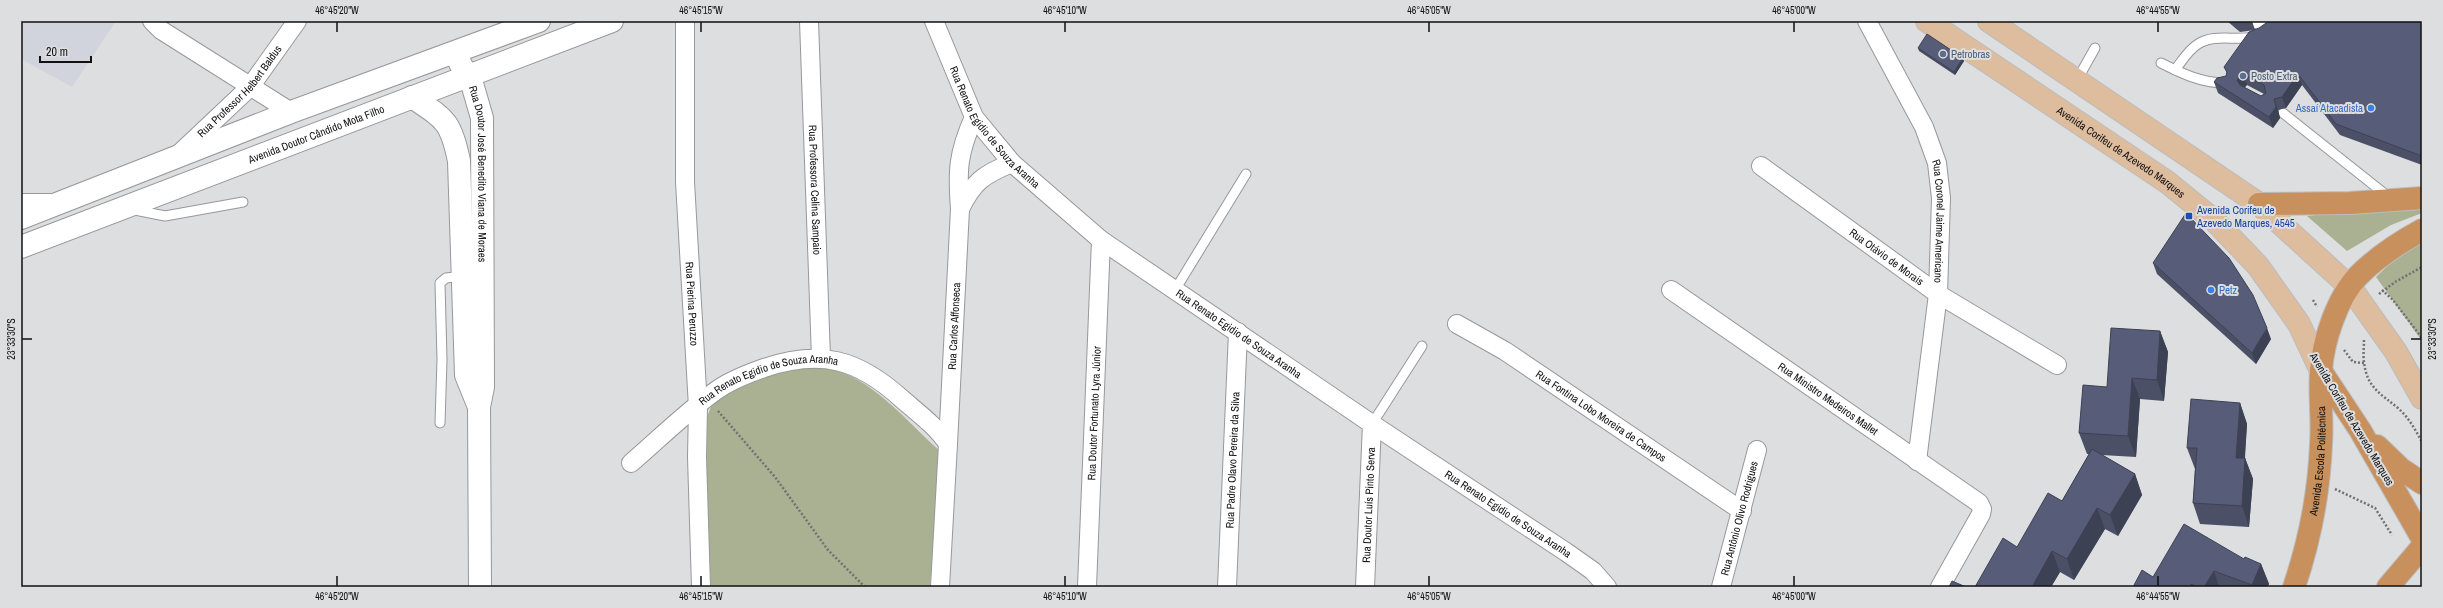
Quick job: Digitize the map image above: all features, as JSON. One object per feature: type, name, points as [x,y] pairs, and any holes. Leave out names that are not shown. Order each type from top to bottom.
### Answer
[{"type":"highway","points":[[2259,204],[2422,198]]},
{"type":"highway","name":"Avenida Escola Politécnica","points":[[2294,587],[2309,535],[2319,481],[2321,442],[2321,371],[2328,331],[2350,287],[2358,276],[2394,247],[2422,230]]},
{"type":"highway","name":"Avenida Corifeu de Azevedo Marques","points":[[2321,371],[2360,430],[2422,538]]},
{"type":"highway","points":[[2360,430],[2401,469],[2422,483]]},
{"type":"highway","points":[[2388,587],[2422,547]]},
{"type":"main road","points":[[21,218],[291,112],[539,21]]},
{"type":"main road","name":"Avenida Doutor Cândido Mota Filho","points":[[21,247],[612,21]]},
{"type":"main road","name":"Avenida Corifeu de Azevedo Marques","points":[[1926,21],[2167,182],[2215,221],[2258,266],[2298,324],[2321,371]]},
{"type":"main road","points":[[1989,21],[2259,204],[2350,287],[2396,352],[2422,398]]},
{"type":"main road","name":"Rua Doutor José Benedito Viana de Moraes","points":[[454,52],[467,76],[481,113],[481,187],[472,275],[466,375],[479,407],[480,587]]},
{"type":"main road","points":[[450,128],[481,113],[492,66]]},
{"type":"main road","points":[[381,79],[392,105]]},
{"type":"main road","name":"Rua Doutor José Benedito Viana de Moraes","points":[[412,97],[441,116],[450,128],[459,161],[459,184],[472,275]]},
{"type":"main road","points":[[459,184],[481,187]]},
{"type":"street","points":[[152,21],[161,30],[291,112]]},
{"type":"street","name":"Rua Professor Helbert Baldus","points":[[177,156],[250,87],[297,21]]},
{"type":"street","name":"Rua Pierina Peruzzo","points":[[685,21],[685,182],[703,401],[697,457],[701,587]]},
{"type":"street","name":"Rua Professora Celina Sampaio","points":[[809,21],[821,358]]},
{"type":"street","name":"Rua Renato Egidio de Souza Aranha","points":[[934,21],[974,117],[1012,163],[1102,240],[1372,424],[1566,552],[1593,571],[1607,587]]},
{"type":"street","name":"Rua Coronel Jaime Americano","points":[[1867,21],[1924,127],[1937,163],[1941,198],[1938,294],[1917,462]]},
{"type":"street","name":"Rua Carlos Affonseca","points":[[948,444],[960,209],[957,174],[960,153],[974,117]]},
{"type":"street","name":"Rua Carlos Affonseca","points":[[960,209],[968,191],[982,177],[1012,163]]},
{"type":"street","name":"Rua Otávio de Morais","points":[[1761,166],[1938,294],[2057,365]]},
{"type":"street","points":[[21,203],[58,203]]},
{"type":"street","name":"Rua Doutor Fortunato Lyra Júnior","points":[[1087,587],[1102,240]]},
{"type":"street","name":"Rua Ministro Medeiros Mallet","points":[[1671,290],[1978,503],[1982,509],[1979,519],[1940,587]]},
{"type":"street","name":"Rua Fontina Lobo Moreira de Campos","points":[[1457,324],[1505,351],[1742,511]]},
{"type":"street","name":"Rua Padre Olavo Pereira da Silva","points":[[1227,587],[1238,332]]},
{"type":"street","name":"Rua Renato Egidio de Souza Aranha","points":[[632,463],[703,401],[731,381],[749,373],[799,359],[821,358],[844,362],[864,370],[885,384],[932,425],[948,444]]},
{"type":"street","name":"Rua Doutor Luís Pinto Serva","points":[[1365,587],[1372,424]]},
{"type":"street","points":[[940,587],[948,444]]},
{"type":"street","name":"Rua Antônio Olivo Rodrigues","points":[[1721,587],[1757,450]]},
{"type":"lane","points":[[2175,70],[2198,44],[2212,40],[2251,39],[2262,35],[2268,25],[2248,21]]},
{"type":"lane","points":[[2077,80],[2095,48]]},
{"type":"lane","points":[[2161,63],[2203,81],[2225,83]]},
{"type":"lane","points":[[2283,113],[2392,200]]},
{"type":"lane","points":[[1176,290],[1246,174]]},
{"type":"lane","points":[[125,207],[136,212],[165,216],[243,202]]},
{"type":"lane","points":[[440,423],[442,360],[440,283],[446,278],[472,275]]},
{"type":"lane","points":[[1372,424],[1422,346]]},
{"type":"path","points":[[2422,267],[2382,290],[2393,300],[2422,338]]},
{"type":"path","points":[[2364,332],[2364,363],[2371,384],[2381,396],[2400,409],[2416,430],[2422,442]]},
{"type":"path","points":[[2353,362],[2364,363]]},
{"type":"path","points":[[703,401],[712,404],[775,477],[828,550],[865,587]]},
{"type":"path","points":[[2319,481],[2375,508],[2392,535]]},
{"type":"shaded area","points":[[21,21],[116,21],[72,87],[21,59]]},
{"type":"green space","points":[[2422,203],[2422,213],[2391,225],[2347,251],[2307,216]]},
{"type":"green space","points":[[2422,240],[2422,341],[2376,277],[2408,246]]},
{"type":"green space","points":[[805,365],[836,370],[865,384],[879,394],[940,451],[930,587],[711,587],[705,476],[707,417],[712,404],[720,394],[754,378]]},
{"type":"building","name":"Assaí Atacadista","points":[[2269,21],[2422,21],[2422,156],[2336,124],[2298,74],[2282,97],[2274,99],[2276,107],[2269,117],[2214,82],[2217,78],[2226,76],[2227,72],[2224,67],[2249,32],[2259,28]],"holes":[[[2243,74],[2264,85],[2266,93],[2261,96],[2240,85],[2237,80]]]},
{"type":"building","name":"Petrobras","points":[[1927,34],[1963,58],[1954,72],[1918,48]]},
{"type":"building","name":"Petz","points":[[2186,213],[2229,258],[2253,295],[2267,328],[2252,353],[2153,263]]},
{"type":"building","points":[[2111,328],[2160,331],[2157,380],[2132,378],[2128,436],[2079,433],[2083,385],[2107,387]]},
{"type":"building","points":[[2191,399],[2240,403],[2236,458],[2245,458],[2242,506],[2193,503],[2197,448],[2187,448]]},
{"type":"building","points":[[2092,449],[2135,474],[2110,515],[2097,508],[2067,559],[2052,551],[2032,587],[1975,587],[2003,538],[2017,547],[2048,493],[2062,501]]},
{"type":"building","points":[[2184,524],[2244,559],[2245,557],[2261,564],[2252,585],[2214,571],[2204,587],[2197,587],[2191,584],[2190,587],[2133,587],[2142,570],[2153,577]]},
{"type":"building","points":[[1952,581],[1966,587],[1949,587]]},
{"type":"place","name":"Petrobras","points":[[1943,54]]},
{"type":"place","name":"Posto Extra","points":[[2243,76]]},
{"type":"place","name":"Assaí Atacadista","points":[[2371,108]]},
{"type":"place","name":"Avenida Corifeu de Azevedo Marques, 4545","points":[[2189,216]]},
{"type":"place","name":"Petz","points":[[2211,290]]}]
